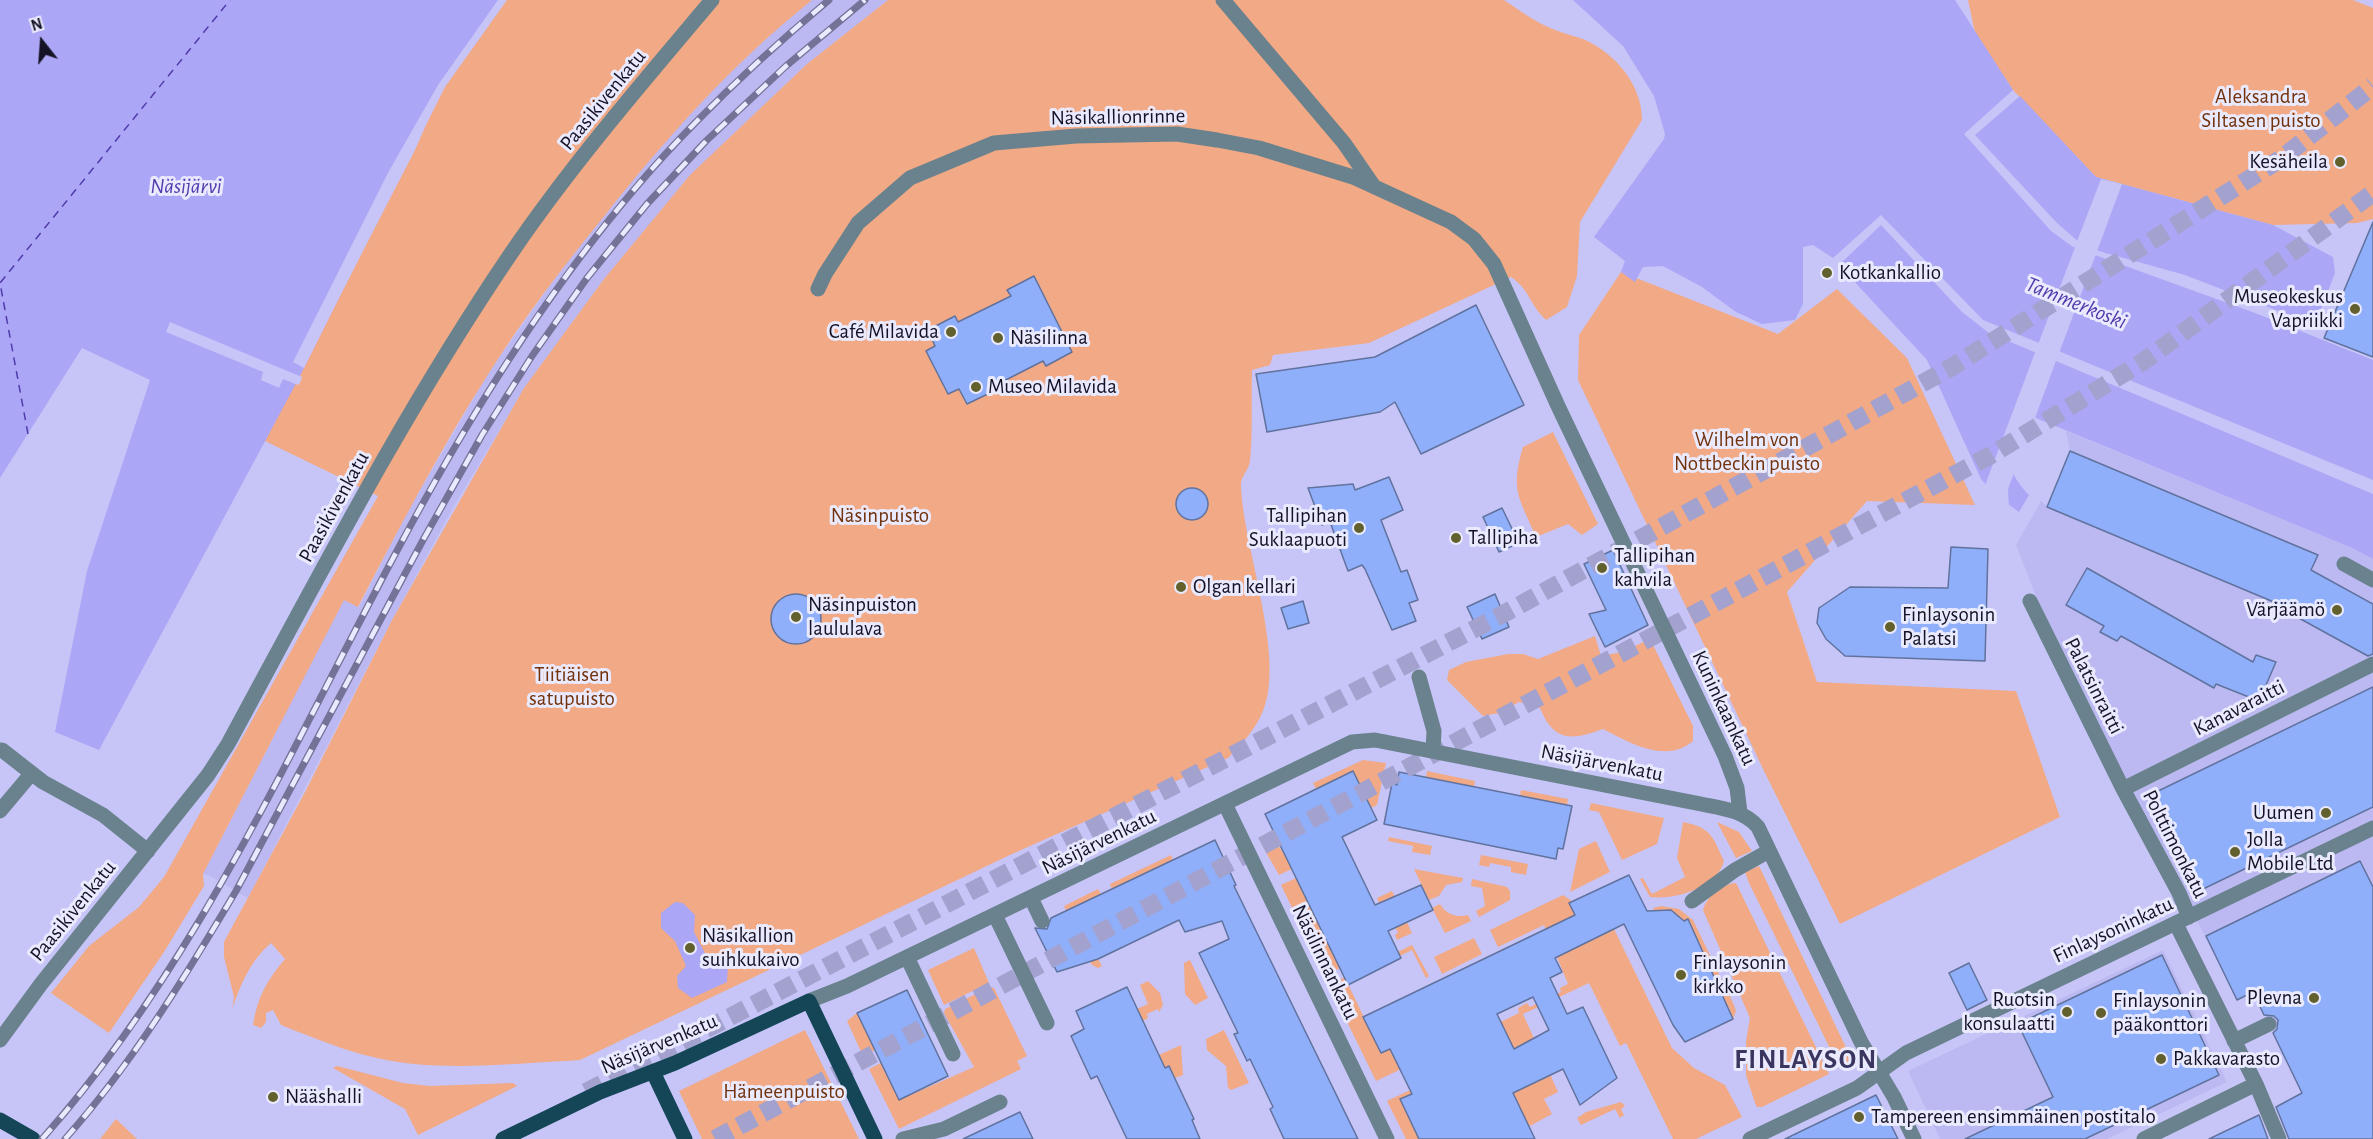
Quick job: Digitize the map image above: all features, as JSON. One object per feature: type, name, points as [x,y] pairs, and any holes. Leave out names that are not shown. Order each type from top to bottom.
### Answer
[{"type":"main road","name":"Näsijärvenkatu","points":[[503,1139],[600,1092],[653,1072],[808,1001]]},
{"type":"main road","points":[[808,1001],[875,1139]]},
{"type":"main road","points":[[653,1072],[685,1139]]},
{"type":"main road","points":[[0,1120],[33,1139]]},
{"type":"street","name":"Paasikivenkatu","points":[[0,1040],[34,993],[208,775],[228,744],[351,518],[428,386],[512,252],[625,105],[712,0]]},
{"type":"street","points":[[1223,0],[1344,143],[1373,185]]},
{"type":"street","name":"Näsikallionrinne","points":[[818,289],[858,223],[909,178],[994,143],[1076,136],[1177,134],[1259,148],[1373,185],[1450,222],[1474,239],[1494,264],[1503,286]]},
{"type":"street","name":"Kuninkaankatu","points":[[1503,286],[1725,756],[1737,788],[1740,813]]},
{"type":"street","points":[[2344,564],[2373,580]]},
{"type":"street","name":"Palatsinraitti","points":[[2030,601],[2123,789]]},
{"type":"street","name":"Kanavaraitti","points":[[2123,789],[2373,664]]},
{"type":"street","points":[[1419,677],[1434,731],[1433,751]]},
{"type":"street","name":"Näsijärvenkatu","points":[[808,1001],[907,957],[1361,740],[1433,751],[1740,813]]},
{"type":"street","points":[[2,750],[31,774],[103,815],[148,851]]},
{"type":"street","points":[[0,811],[31,774]]},
{"type":"street","name":"Polttimonkatu","points":[[2123,789],[2179,893],[2182,921],[2279,1139]]},
{"type":"street","name":"Näsilinnankatu","points":[[1225,804],[1387,1139]]},
{"type":"street","points":[[1740,813],[1755,824],[1861,1042],[1914,1139]]},
{"type":"street","name":"Finlaysoninkatu","points":[[1750,1139],[1857,1088],[1906,1053],[2371,833]]},
{"type":"street","points":[[1692,901],[1735,870],[1769,851]]},
{"type":"street","points":[[1031,898],[1042,921]]},
{"type":"street","points":[[995,915],[1047,1023]]},
{"type":"street","points":[[907,957],[953,1054]]},
{"type":"street","points":[[2234,1041],[2269,1024]]},
{"type":"street","points":[[2144,1139],[2256,1084]]},
{"type":"street","points":[[903,1139],[944,1129],[1000,1102]]},
{"type":"shaded area","points":[[812,0],[888,0],[807,64],[691,175],[604,279],[524,389],[453,508],[392,620],[248,898],[203,874],[344,599],[359,607],[408,511],[489,372],[561,270],[652,155],[711,91],[781,25]]},
{"type":"shaded area","points":[[2066,431],[2350,547],[2373,559],[2373,1139],[2325,1139],[2253,992],[2237,1000],[2047,624],[2016,545],[2041,501],[2047,506],[2070,451]]},
{"type":"shaded area","points":[[2163,950],[2227,1082],[2107,1139],[1940,1139],[1908,1071]]},
{"type":"green space","points":[[504,0],[812,0],[754,50],[675,131],[572,256],[515,333],[437,459],[358,607],[344,600],[203,874],[204,886],[164,952],[109,1033],[51,993],[89,946],[139,907],[164,877],[378,496],[265,441],[415,150],[443,86]]},
{"type":"green space","name":"Näsinpuisto","points":[[888,0],[1504,0],[1542,24],[1583,39],[1606,52],[1632,82],[1641,107],[1642,120],[1580,222],[1577,276],[1567,307],[1546,320],[1518,282],[1511,277],[1369,343],[1273,355],[1270,365],[1252,370],[1250,461],[1241,486],[1243,511],[1267,632],[1270,662],[1269,688],[1263,711],[1256,724],[1228,758],[1012,854],[580,1060],[476,1066],[414,1064],[379,1059],[313,1038],[281,1025],[273,1010],[266,1013],[266,1022],[261,1028],[253,1025],[257,1006],[264,990],[285,959],[271,943],[252,965],[232,1009],[234,997],[224,957],[224,942],[305,792],[392,620],[524,388],[604,279],[690,175],[807,64]]},
{"type":"green space","name":"Aleksandra Siltasen puisto","points":[[1968,0],[2353,0],[2373,8],[2373,219],[2357,223],[2273,225],[2096,177],[2013,90],[1975,33]]},
{"type":"green space","name":"Wilhelm von Nottbeckin puisto","points":[[1621,272],[1778,334],[1837,289],[1907,358],[1975,505],[1867,501],[1787,592],[1817,682],[2016,691],[2060,817],[1840,924],[1764,771],[1578,380],[1579,335]]},
{"type":"green space","points":[[1553,432],[1598,524],[1582,535],[1568,524],[1536,537],[1518,494],[1517,474],[1523,447]]},
{"type":"green space","points":[[1595,636],[1601,656],[1622,652],[1648,640],[1654,647],[1693,726],[1693,741],[1682,748],[1660,751],[1636,745],[1603,729],[1582,735],[1566,736],[1552,728],[1540,708],[1519,702],[1499,713],[1483,716],[1447,680],[1449,670],[1466,662],[1508,654],[1523,654],[1538,659]]},
{"type":"green space","points":[[1363,760],[1386,763],[1377,805],[1371,808],[1353,771],[1316,789],[1313,783]]},
{"type":"green space","points":[[1427,771],[1475,781],[1474,787],[1426,778]]},
{"type":"green space","points":[[1521,790],[1568,799],[1567,805],[1520,796]]},
{"type":"green space","points":[[1591,803],[1664,818],[1657,844],[1622,860],[1599,812],[1589,810]]},
{"type":"green space","points":[[1683,822],[1706,830],[1717,845],[1724,861],[1713,878],[1694,890],[1671,896],[1650,897],[1640,879],[1643,878],[1652,894],[1685,877],[1677,858]]},
{"type":"green space","points":[[1717,822],[1739,832],[1752,851],[1736,858]]},
{"type":"green space","points":[[1389,837],[1432,846],[1430,855],[1412,852],[1413,846],[1388,841]]},
{"type":"green space","points":[[1277,838],[1277,844],[1294,868],[1279,875],[1263,847]]},
{"type":"green space","points":[[1596,841],[1610,872],[1570,892],[1579,849]]},
{"type":"green space","points":[[1171,855],[1173,860],[1112,889],[1110,884]]},
{"type":"green space","points":[[1481,855],[1528,864],[1526,875],[1511,872],[1511,867],[1490,863],[1489,867],[1479,865]]},
{"type":"green space","points":[[1759,866],[1853,1062],[1840,1069],[1749,883],[1745,872]]},
{"type":"green space","points":[[1414,869],[1463,878],[1462,882],[1446,885],[1439,896],[1429,900]]},
{"type":"green space","points":[[1307,873],[1300,886],[1333,954],[1349,964],[1325,975],[1281,885]]},
{"type":"green space","points":[[1472,879],[1507,887],[1510,891],[1510,900],[1479,917],[1476,911],[1485,906],[1482,888],[1471,886]]},
{"type":"green space","points":[[1736,883],[1829,1074],[1762,1107],[1757,1107],[1755,1103],[1746,1075],[1746,1041],[1750,1018],[1703,910],[1715,892]]},
{"type":"green space","points":[[1098,889],[1101,894],[1098,959],[1102,966],[1098,968],[1092,965],[1064,906]]},
{"type":"green space","points":[[1392,891],[1412,933],[1397,940],[1395,935],[1398,933],[1389,914],[1385,916],[1377,898]]},
{"type":"green space","points":[[1563,895],[1614,929],[1672,1048],[1694,1068],[1725,1085],[1742,1117],[1696,1139],[1673,1139],[1626,1043],[1620,1046],[1589,983],[1523,1014],[1558,1092],[1544,1099],[1552,1114],[1530,1126],[1513,1093],[1450,1046],[1376,1081],[1329,985],[1412,945],[1429,976],[1426,978],[1412,950],[1356,977],[1348,984],[1381,1053],[1390,1049],[1397,1063],[1486,1029],[1519,1013],[1518,1008],[1527,1003],[1530,1007],[1561,992],[1560,988],[1568,984],[1544,925],[1498,947],[1490,930]]},
{"type":"green space","points":[[1440,904],[1452,914],[1468,915],[1471,921],[1445,933],[1432,908]]},
{"type":"green space","points":[[1661,906],[1679,909],[1693,920],[1734,1005],[1736,1011],[1733,1019],[1728,1009],[1731,1008],[1727,1007],[1723,992],[1721,993],[1715,981],[1716,978],[1702,954],[1703,950],[1700,951],[1695,940],[1697,938],[1688,926],[1689,922],[1683,922],[1677,915],[1662,910],[1656,915],[1653,908]]},
{"type":"green space","points":[[1474,938],[1482,954],[1442,974],[1434,957]]},
{"type":"green space","points":[[974,948],[989,983],[944,1005],[928,970]]},
{"type":"green space","points":[[1190,960],[1208,998],[1195,1005],[1185,994],[1184,963]]},
{"type":"green space","points":[[1148,981],[1160,993],[1163,1005],[1159,1012],[1158,1009],[1147,1014],[1148,1018],[1143,1021],[1137,1009],[1148,1004],[1140,985]]},
{"type":"green space","points":[[990,987],[994,988],[1027,1056],[1017,1061],[1021,1069],[899,1129],[869,1069],[881,1063],[899,1100],[974,1067],[944,1013],[945,1009]]},
{"type":"green space","points":[[857,1013],[875,1050],[863,1056],[847,1021]]},
{"type":"green space","name":"Hämeenpuisto","points":[[805,1030],[859,1139],[702,1139],[679,1091]]},
{"type":"green space","points":[[1224,1030],[1249,1083],[1231,1090],[1228,1088],[1226,1066],[1207,1050],[1206,1039]]},
{"type":"green space","points":[[1181,1045],[1183,1075],[1175,1078],[1169,1066],[1165,1068],[1159,1055]]},
{"type":"green space","points":[[337,1066],[403,1083],[430,1086],[513,1083],[517,1086],[418,1135],[405,1109],[333,1068]]},
{"type":"green space","points":[[1421,1085],[1427,1086],[1400,1099],[1419,1139],[1406,1139],[1387,1101]]},
{"type":"green space","points":[[1621,1102],[1625,1106],[1621,1109],[1624,1115],[1620,1118],[1615,1109],[1581,1125],[1577,1118],[1586,1112]]},
{"type":"green space","points":[[116,1119],[137,1139],[100,1139]]},
{"type":"water","name":"Näsijärvi","points":[[0,0],[504,0],[443,86],[299,378],[99,750],[55,732],[87,571],[150,380],[82,348],[0,478]]},
{"type":"water","name":"Tammerkoski","points":[[1573,0],[1955,0],[2013,90],[1964,134],[2051,231],[2073,247],[2255,313],[2373,360],[2373,480],[1983,320],[1881,215],[1833,258],[1813,245],[1803,247],[1803,304],[1795,320],[1762,324],[1736,312],[1702,287],[1663,266],[1643,267],[1635,282],[1621,272],[1625,261],[1594,237],[1664,139],[1665,134],[1654,96],[1623,46]]},
{"type":"water","points":[[2020,96],[2096,177],[2273,225],[2333,257],[2335,273],[2315,325],[2185,275],[2095,250],[2080,243],[2057,223],[1975,135]]},
{"type":"water","points":[[1881,225],[1962,312],[1989,333],[2373,494],[2373,559],[2350,547],[2031,416],[2009,425],[2006,434],[2008,462],[2017,480],[2029,495],[2019,512],[1993,493],[1981,479],[1927,360],[1839,265]]},
{"type":"water","name":"Näsikallion suihkukaivo","points":[[675,902],[683,903],[695,915],[694,932],[707,957],[723,958],[728,964],[727,982],[692,998],[678,988],[677,976],[686,966],[675,941],[661,928],[661,913]]},
{"type":"pier","points":[[498,0],[507,0],[445,87],[304,368],[293,362],[389,171],[438,85]]},
{"type":"pier","points":[[2101,179],[2122,184],[2096,254],[2076,244]]},
{"type":"pier","points":[[2076,245],[2096,254],[2058,356],[2037,347]]},
{"type":"pier","points":[[170,322],[302,377],[300,383],[298,385],[283,379],[279,388],[261,380],[263,372],[166,332]]},
{"type":"pier","points":[[2036,350],[2057,358],[2034,421],[2019,421],[2011,427],[2007,435],[2015,471],[2008,489],[2009,509],[1984,488]]},
{"type":"building","name":"Museokeskus Vapriikki","points":[[2373,222],[2373,357],[2324,338]]},
{"type":"building","name":"Näsilinna","points":[[1034,276],[1072,352],[1046,366],[1043,361],[990,388],[992,392],[967,404],[959,389],[948,394],[926,351],[935,346],[928,330],[955,316],[958,322],[1011,296],[1007,290]]},
{"type":"building","points":[[1476,305],[1524,405],[1421,454],[1395,402],[1380,412],[1267,432],[1256,374],[1375,357]]},
{"type":"building","points":[[2070,451],[2318,555],[2311,570],[2373,604],[2373,654],[2368,656],[2297,617],[2300,613],[2047,507]]},
{"type":"building","points":[[1389,477],[1403,510],[1381,520],[1401,572],[1407,570],[1418,600],[1409,603],[1416,621],[1392,630],[1365,569],[1362,565],[1348,571],[1330,522],[1322,525],[1308,488],[1353,484],[1355,490]]},
{"type":"building","points":[[1192,488],[1203,493],[1208,504],[1203,515],[1192,520],[1181,515],[1176,504],[1181,493]]},
{"type":"building","points":[[1502,508],[1519,543],[1499,552],[1483,517]]},
{"type":"building","points":[[1951,547],[1988,549],[1985,661],[1845,656],[1826,639],[1817,623],[1819,608],[1850,587],[1948,588]]},
{"type":"building","points":[[1613,550],[1648,625],[1605,647],[1589,614],[1606,610],[1584,564]]},
{"type":"building","points":[[2087,568],[2253,662],[2256,655],[2276,662],[2259,701],[2216,684],[2214,688],[2121,636],[2117,641],[2100,632],[2104,626],[2066,605]]},
{"type":"building","name":"Näsinpuiston laululava","points":[[796,594],[810,598],[817,605],[821,619],[817,633],[810,640],[796,644],[782,640],[775,633],[771,619],[775,605],[782,598]]},
{"type":"building","points":[[1495,594],[1509,627],[1482,639],[1467,607]]},
{"type":"building","points":[[1303,601],[1309,623],[1288,629],[1281,608]]},
{"type":"building","points":[[2373,687],[2373,807],[2201,890],[2154,793]]},
{"type":"building","points":[[1353,771],[1377,820],[1342,837],[1375,905],[1421,885],[1433,910],[1388,931],[1401,958],[1348,985],[1265,814]]},
{"type":"building","points":[[1399,772],[1572,806],[1563,849],[1558,848],[1556,859],[1384,824],[1392,783],[1397,785]]},
{"type":"building","points":[[1215,840],[1236,885],[1234,886],[1358,1139],[1284,1139],[1270,1109],[1273,1107],[1250,1059],[1247,1061],[1234,1034],[1238,1033],[1199,953],[1229,939],[1222,921],[1185,932],[1179,920],[1098,959],[1057,972],[1035,928],[1047,929],[1051,918]]},
{"type":"building","name":"Plevna","points":[[2360,861],[2373,887],[2373,1139],[2289,1139],[2276,1107],[2302,1093],[2273,1033],[2277,1029],[2278,1020],[2274,1016],[2264,1015],[2253,992],[2237,1000],[2206,936]]},
{"type":"building","points":[[1629,875],[1647,911],[1671,910],[1684,921],[1688,919],[1733,1019],[1685,1042],[1673,1025],[1624,924],[1555,958],[1562,972],[1550,978],[1567,1014],[1583,1007],[1617,1078],[1580,1105],[1563,1069],[1513,1093],[1535,1139],[1419,1139],[1400,1099],[1412,1094],[1390,1049],[1381,1053],[1363,1017],[1575,915],[1569,903]],"holes":[[[1533,997],[1549,1030],[1514,1049],[1497,1014]]]},
{"type":"building","points":[[2162,955],[2219,1075],[2085,1139],[1965,1139],[2053,1097],[2018,1024]]},
{"type":"building","points":[[1969,963],[1987,1000],[1967,1010],[1949,973]]},
{"type":"building","points":[[1127,987],[1165,1068],[1169,1066],[1194,1119],[1192,1120],[1200,1139],[1127,1139],[1097,1076],[1091,1079],[1071,1036],[1084,1029],[1076,1011]]},
{"type":"building","points":[[907,990],[948,1076],[899,1100],[857,1013]]},
{"type":"building","name":"Tampereen ensimmäinen postitalo","points":[[1876,1095],[1898,1139],[1785,1139]]},
{"type":"building","points":[[1020,1112],[1033,1139],[963,1139]]},
{"type":"building","points":[[2259,1115],[2268,1139],[2209,1139]]},
{"type":"ferry route","points":[[28,434],[0,283],[230,0]]},
{"type":"tunnel","points":[[586,1092],[1507,612],[1952,367],[2282,158],[2373,86]]},
{"type":"tunnel","points":[[715,1139],[1991,455],[2144,361],[2373,193]]},
{"type":"railway","points":[[42,1139],[108,1058],[167,973],[221,884],[416,515],[518,345],[572,267],[662,157],[743,75],[829,0]]},
{"type":"railway","points":[[65,1139],[113,1081],[135,1050],[217,923],[423,540],[482,435],[532,356],[587,278],[647,204],[706,141],[786,66],[865,0]]},
{"type":"place","name":"Kesäheila","points":[[2340,162]]},
{"type":"place","name":"Kotkankallio","points":[[1827,273]]},
{"type":"place","name":"Museokeskus Vapriikki","points":[[2355,309]]},
{"type":"place","name":"Café Milavida","points":[[951,332]]},
{"type":"place","name":"Näsilinna","points":[[998,338]]},
{"type":"place","name":"Museo Milavida","points":[[976,387]]},
{"type":"place","name":"Tallipihan Suklaapuoti","points":[[1359,528]]},
{"type":"place","name":"Tallipiha","points":[[1456,538]]},
{"type":"place","name":"Tallipihan kahvila","points":[[1602,568]]},
{"type":"place","name":"Olgan kellari","points":[[1181,587]]},
{"type":"place","name":"Värjäämö","points":[[2337,610]]},
{"type":"place","name":"Näsinpuiston laululava","points":[[796,617]]},
{"type":"place","name":"Finlaysonin Palatsi","points":[[1890,627]]},
{"type":"place","name":"Uumen","points":[[2326,813]]},
{"type":"place","name":"Jolla Mobile Ltd","points":[[2235,852]]},
{"type":"place","name":"Näsikallion suihkukaivo","points":[[690,948]]},
{"type":"place","name":"Finlaysonin kirkko","points":[[1681,975]]},
{"type":"place","name":"Plevna","points":[[2314,998]]},
{"type":"place","name":"Ruotsin konsulaatti","points":[[2067,1012]]},
{"type":"place","name":"Finlaysonin pääkonttori","points":[[2101,1013]]},
{"type":"place","name":"Pakkavarasto","points":[[2161,1059]]},
{"type":"place","name":"Nääshalli","points":[[273,1097]]},
{"type":"place","name":"Tampereen ensimmäinen postitalo","points":[[1859,1117]]},
{"type":"district","name":"FINLAYSON","points":[[1806,1060]]},
{"type":"park label","name":"Tiitiäisen satupuisto","points":[[572,687]]}]
